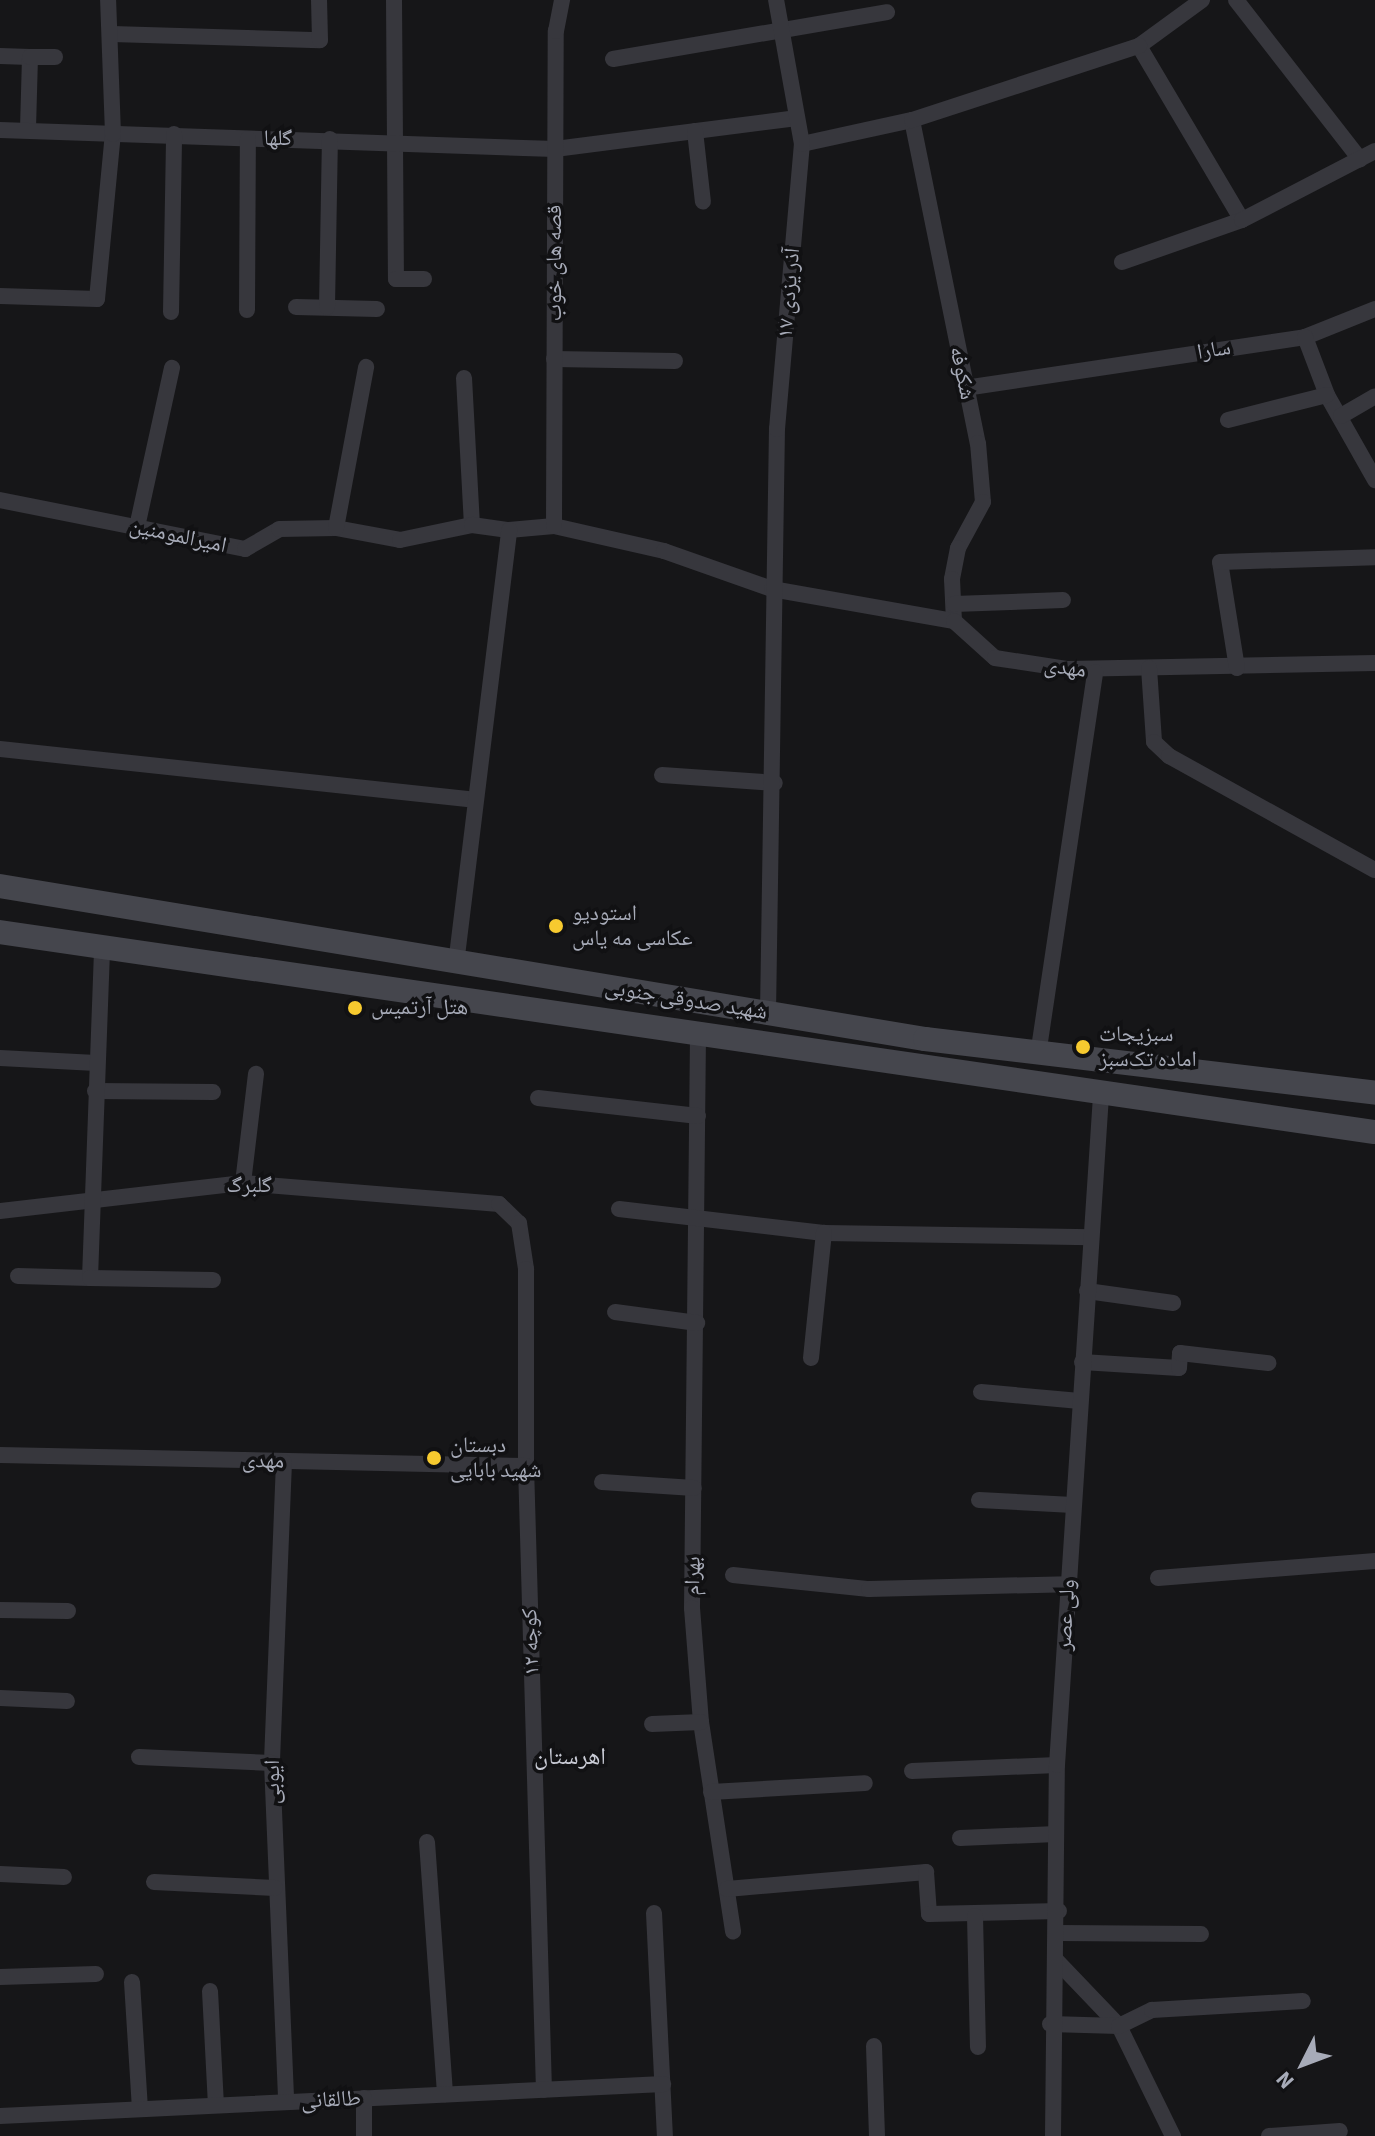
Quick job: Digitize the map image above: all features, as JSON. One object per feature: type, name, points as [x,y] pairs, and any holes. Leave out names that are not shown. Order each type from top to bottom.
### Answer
[{"type":"main road","name":"شهید صدوقی جنوبی","points":[[0,886],[456,964],[1038,1055],[1375,1093]]},
{"type":"main road","name":"شهید صدوقی جنوبی","points":[[0,932],[1101,1095],[1375,1132]]},
{"type":"main road","points":[[573,1015],[579,982]]},
{"type":"street","points":[[0,296],[97,299],[113,134],[112,34],[108,0]]},
{"type":"street","points":[[112,34],[320,40],[319,0]]},
{"type":"street","points":[[394,0],[396,279],[424,279]]},
{"type":"street","name":"قصه های خوب","points":[[554,526],[556,31],[562,0]]},
{"type":"street","name":"آذر یزدی ۱۷","points":[[768,1013],[775,783],[772,589],[777,429],[802,144],[776,0]]},
{"type":"street","points":[[802,144],[912,120],[1139,46],[1202,0]]},
{"type":"street","points":[[1122,262],[1242,220],[1368,155],[1236,0]]},
{"type":"street","points":[[613,59],[887,12]]},
{"type":"street","points":[[1139,46],[1242,220]]},
{"type":"street","points":[[0,56],[55,57]]},
{"type":"street","points":[[28,130],[30,57]]},
{"type":"street","name":"گلها","points":[[0,130],[330,139],[396,147],[555,149],[797,118]]},
{"type":"street","name":"شکوفه","points":[[912,120],[965,388],[983,502],[958,548],[954,613]]},
{"type":"street","points":[[695,131],[703,202]]},
{"type":"street","points":[[171,312],[174,134]]},
{"type":"street","points":[[247,310],[248,139]]},
{"type":"street","points":[[327,307],[330,139]]},
{"type":"street","points":[[296,307],[377,309]]},
{"type":"street","name":"سارا","points":[[965,388],[1305,337],[1375,309]]},
{"type":"street","points":[[1305,337],[1327,395],[1375,480]]},
{"type":"street","points":[[554,359],[675,361]]},
{"type":"street","points":[[336,528],[366,367]]},
{"type":"street","points":[[137,527],[172,368]]},
{"type":"street","points":[[464,378],[472,525]]},
{"type":"street","points":[[1228,420],[1327,395]]},
{"type":"street","points":[[1341,416],[1375,396]]},
{"type":"street","name":"امیرالمومنین","points":[[0,500],[245,549],[279,529],[336,528],[400,540],[472,525],[509,530],[554,526],[664,551],[772,589]]},
{"type":"street","points":[[456,964],[509,530]]},
{"type":"street","points":[[1237,668],[1220,562],[1375,557]]},
{"type":"street","points":[[772,589],[954,613],[1063,600]]},
{"type":"street","name":"مهدی","points":[[954,613],[995,658],[1095,672],[1375,663]]},
{"type":"street","points":[[1149,668],[1154,742],[1169,756],[1375,870]]},
{"type":"street","points":[[1038,1055],[1095,672]]},
{"type":"street","points":[[0,749],[474,800]]},
{"type":"street","points":[[662,775],[775,783]]},
{"type":"street","points":[[90,1278],[89,1201],[102,947]]},
{"type":"street","name":"بهرام","points":[[698,1035],[692,1608],[701,1722],[733,1932]]},
{"type":"street","points":[[0,1058],[96,1063]]},
{"type":"street","points":[[243,1183],[256,1074]]},
{"type":"street","points":[[95,1091],[213,1092]]},
{"type":"street","name":"ولی عصر","points":[[1053,2136],[1050,2024],[1059,1911],[1057,1765],[1101,1095]]},
{"type":"street","points":[[538,1098],[698,1116]]},
{"type":"street","name":"گلبرگ","points":[[0,1211],[243,1183],[499,1204]]},
{"type":"street","name":"کوچه ۱۲","points":[[499,1204],[519,1223],[526,1269],[526,1466],[544,2090]]},
{"type":"street","points":[[619,1209],[824,1233],[1091,1237]]},
{"type":"street","points":[[811,1358],[824,1233]]},
{"type":"street","points":[[18,1276],[213,1280]]},
{"type":"street","points":[[1087,1291],[1173,1303]]},
{"type":"street","points":[[615,1312],[697,1323]]},
{"type":"street","points":[[1082,1362],[1179,1368],[1180,1353],[1268,1363]]},
{"type":"street","points":[[981,1392],[1080,1401]]},
{"type":"street","name":"مهدی","points":[[0,1455],[526,1466]]},
{"type":"street","name":"ایوبی","points":[[284,1462],[272,1763],[286,2102]]},
{"type":"street","points":[[602,1482],[694,1488]]},
{"type":"street","points":[[979,1500],[1073,1505]]},
{"type":"street","points":[[1158,1578],[1375,1561]]},
{"type":"street","points":[[733,1575],[869,1589],[1067,1584]]},
{"type":"street","points":[[0,1610],[68,1611]]},
{"type":"street","points":[[0,1698],[67,1701]]},
{"type":"street","points":[[652,1724],[701,1722]]},
{"type":"street","points":[[139,1757],[272,1763]]},
{"type":"street","points":[[912,1771],[1057,1765]]},
{"type":"street","points":[[711,1792],[865,1783]]},
{"type":"street","points":[[960,1838],[1056,1834]]},
{"type":"street","points":[[427,1842],[445,2094]]},
{"type":"street","points":[[727,1889],[926,1872],[929,1914],[975,1916],[1059,1911]]},
{"type":"street","points":[[0,1874],[64,1877]]},
{"type":"street","points":[[154,1882],[275,1888]]},
{"type":"street","points":[[654,1913],[665,2136]]},
{"type":"street","points":[[975,1916],[978,2047]]},
{"type":"street","points":[[1058,1933],[1201,1934]]},
{"type":"street","points":[[1056,1960],[1119,2026],[1173,2136]]},
{"type":"street","points":[[0,1977],[96,1974]]},
{"type":"street","points":[[132,1982],[140,2109]]},
{"type":"street","points":[[210,1991],[216,2105]]},
{"type":"street","points":[[1050,2024],[1119,2026],[1152,2010],[1303,2001]]},
{"type":"street","points":[[874,2046],[877,2136]]},
{"type":"street","name":"طالقانی","points":[[0,2116],[663,2084]]},
{"type":"street","points":[[364,2098],[364,2136]]},
{"type":"street","points":[[1269,2136],[1340,2131]]},
{"type":"place","name":"استودیو عکاسی مه یاس","points":[[556,926]]},
{"type":"place","name":"هتل آرتمیس","points":[[355,1008]]},
{"type":"place","name":"سبزیجات اماده تک‌سبز","points":[[1083,1047]]},
{"type":"place","name":"دبستان شهید بابایی","points":[[434,1458]]},
{"type":"district","name":"اهرستان","points":[[570,1757]]}]
